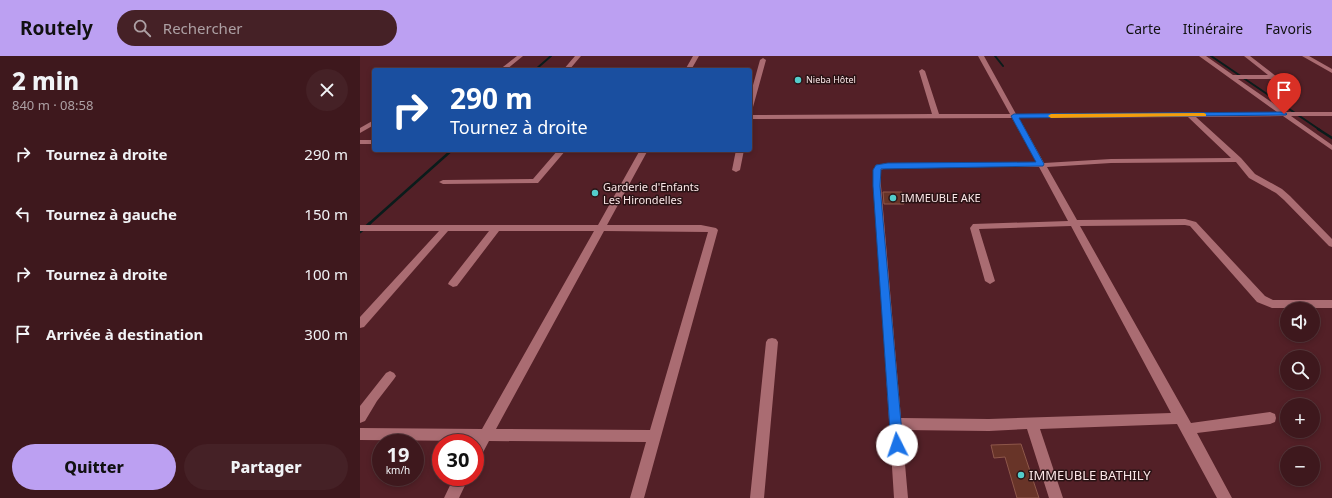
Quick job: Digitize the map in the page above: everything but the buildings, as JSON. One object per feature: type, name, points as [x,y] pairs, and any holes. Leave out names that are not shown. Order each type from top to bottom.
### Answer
[{"type":"street","points":[[505,68],[520,56]]},
{"type":"street","points":[[568,68],[578,56]]},
{"type":"street","points":[[689,68],[696,56]]},
{"type":"street","points":[[981,56],[1225,498]]},
{"type":"street","points":[[1202,56],[1332,148]]},
{"type":"street","points":[[1232,77],[1274,77],[1247,56]]},
{"type":"street","points":[[1305,56],[1332,71]]},
{"type":"street","points":[[752,99],[762,60]]},
{"type":"street","points":[[922,71],[936,116]]},
{"type":"street","points":[[752,117],[1332,114]]},
{"type":"street","points":[[1190,115],[1238,160],[1252,176],[1287,198],[1332,244]]},
{"type":"street","points":[[360,131],[372,123]]},
{"type":"street","points":[[360,142],[372,142]]},
{"type":"street","points":[[443,182],[535,181],[560,152]]},
{"type":"street","points":[[484,438],[643,152]]},
{"type":"street","points":[[736,170],[740,152]]},
{"type":"street","points":[[901,498],[876,186],[877,170],[879,167],[1111,161],[1238,160]]},
{"type":"street","points":[[990,281],[974,228],[976,226],[1185,222],[1193,224],[1199,229],[1261,299],[1266,302],[1272,304],[1332,304]]},
{"type":"street","points":[[454,284],[497,227]]},
{"type":"street","points":[[360,228],[497,227],[713,230],[637,498]]},
{"type":"street","points":[[360,324],[446,228]]},
{"type":"street","points":[[757,498],[772,342]]},
{"type":"street","points":[[360,417],[372,397],[390,376]]},
{"type":"street","points":[[896,424],[989,425],[1184,423],[1270,418]]},
{"type":"street","points":[[1032,424],[1056,498]]},
{"type":"street","points":[[360,434],[655,436]]},
{"type":"street","points":[[451,498],[457,486]]},
{"type":"waterway","points":[[537,68],[551,56]]},
{"type":"waterway","points":[[995,56],[1003,66]]},
{"type":"waterway","points":[[1211,56],[1320,130]]},
{"type":"waterway","points":[[1318,129],[1332,138]]},
{"type":"waterway","points":[[369,224],[450,152]]},
{"type":"waterway","points":[[360,232],[370,223]]},
{"type":"slow traffic","points":[[1051,116],[1204,115]]},
{"type":"place","name":"Nieba Hôtel","points":[[798,80]]},
{"type":"place","name":"Garderie d'Enfants Les Hirondelles","points":[[595,193]]},
{"type":"place","name":"IMMEUBLE AKE","points":[[893,198]]},
{"type":"place","name":"IMMEUBLE BATHILY","points":[[1021,475]]},
{"type":"route","points":[[897,445],[876,186],[877,170],[879,167],[1041,164],[1014,116],[1284,114]]}]
